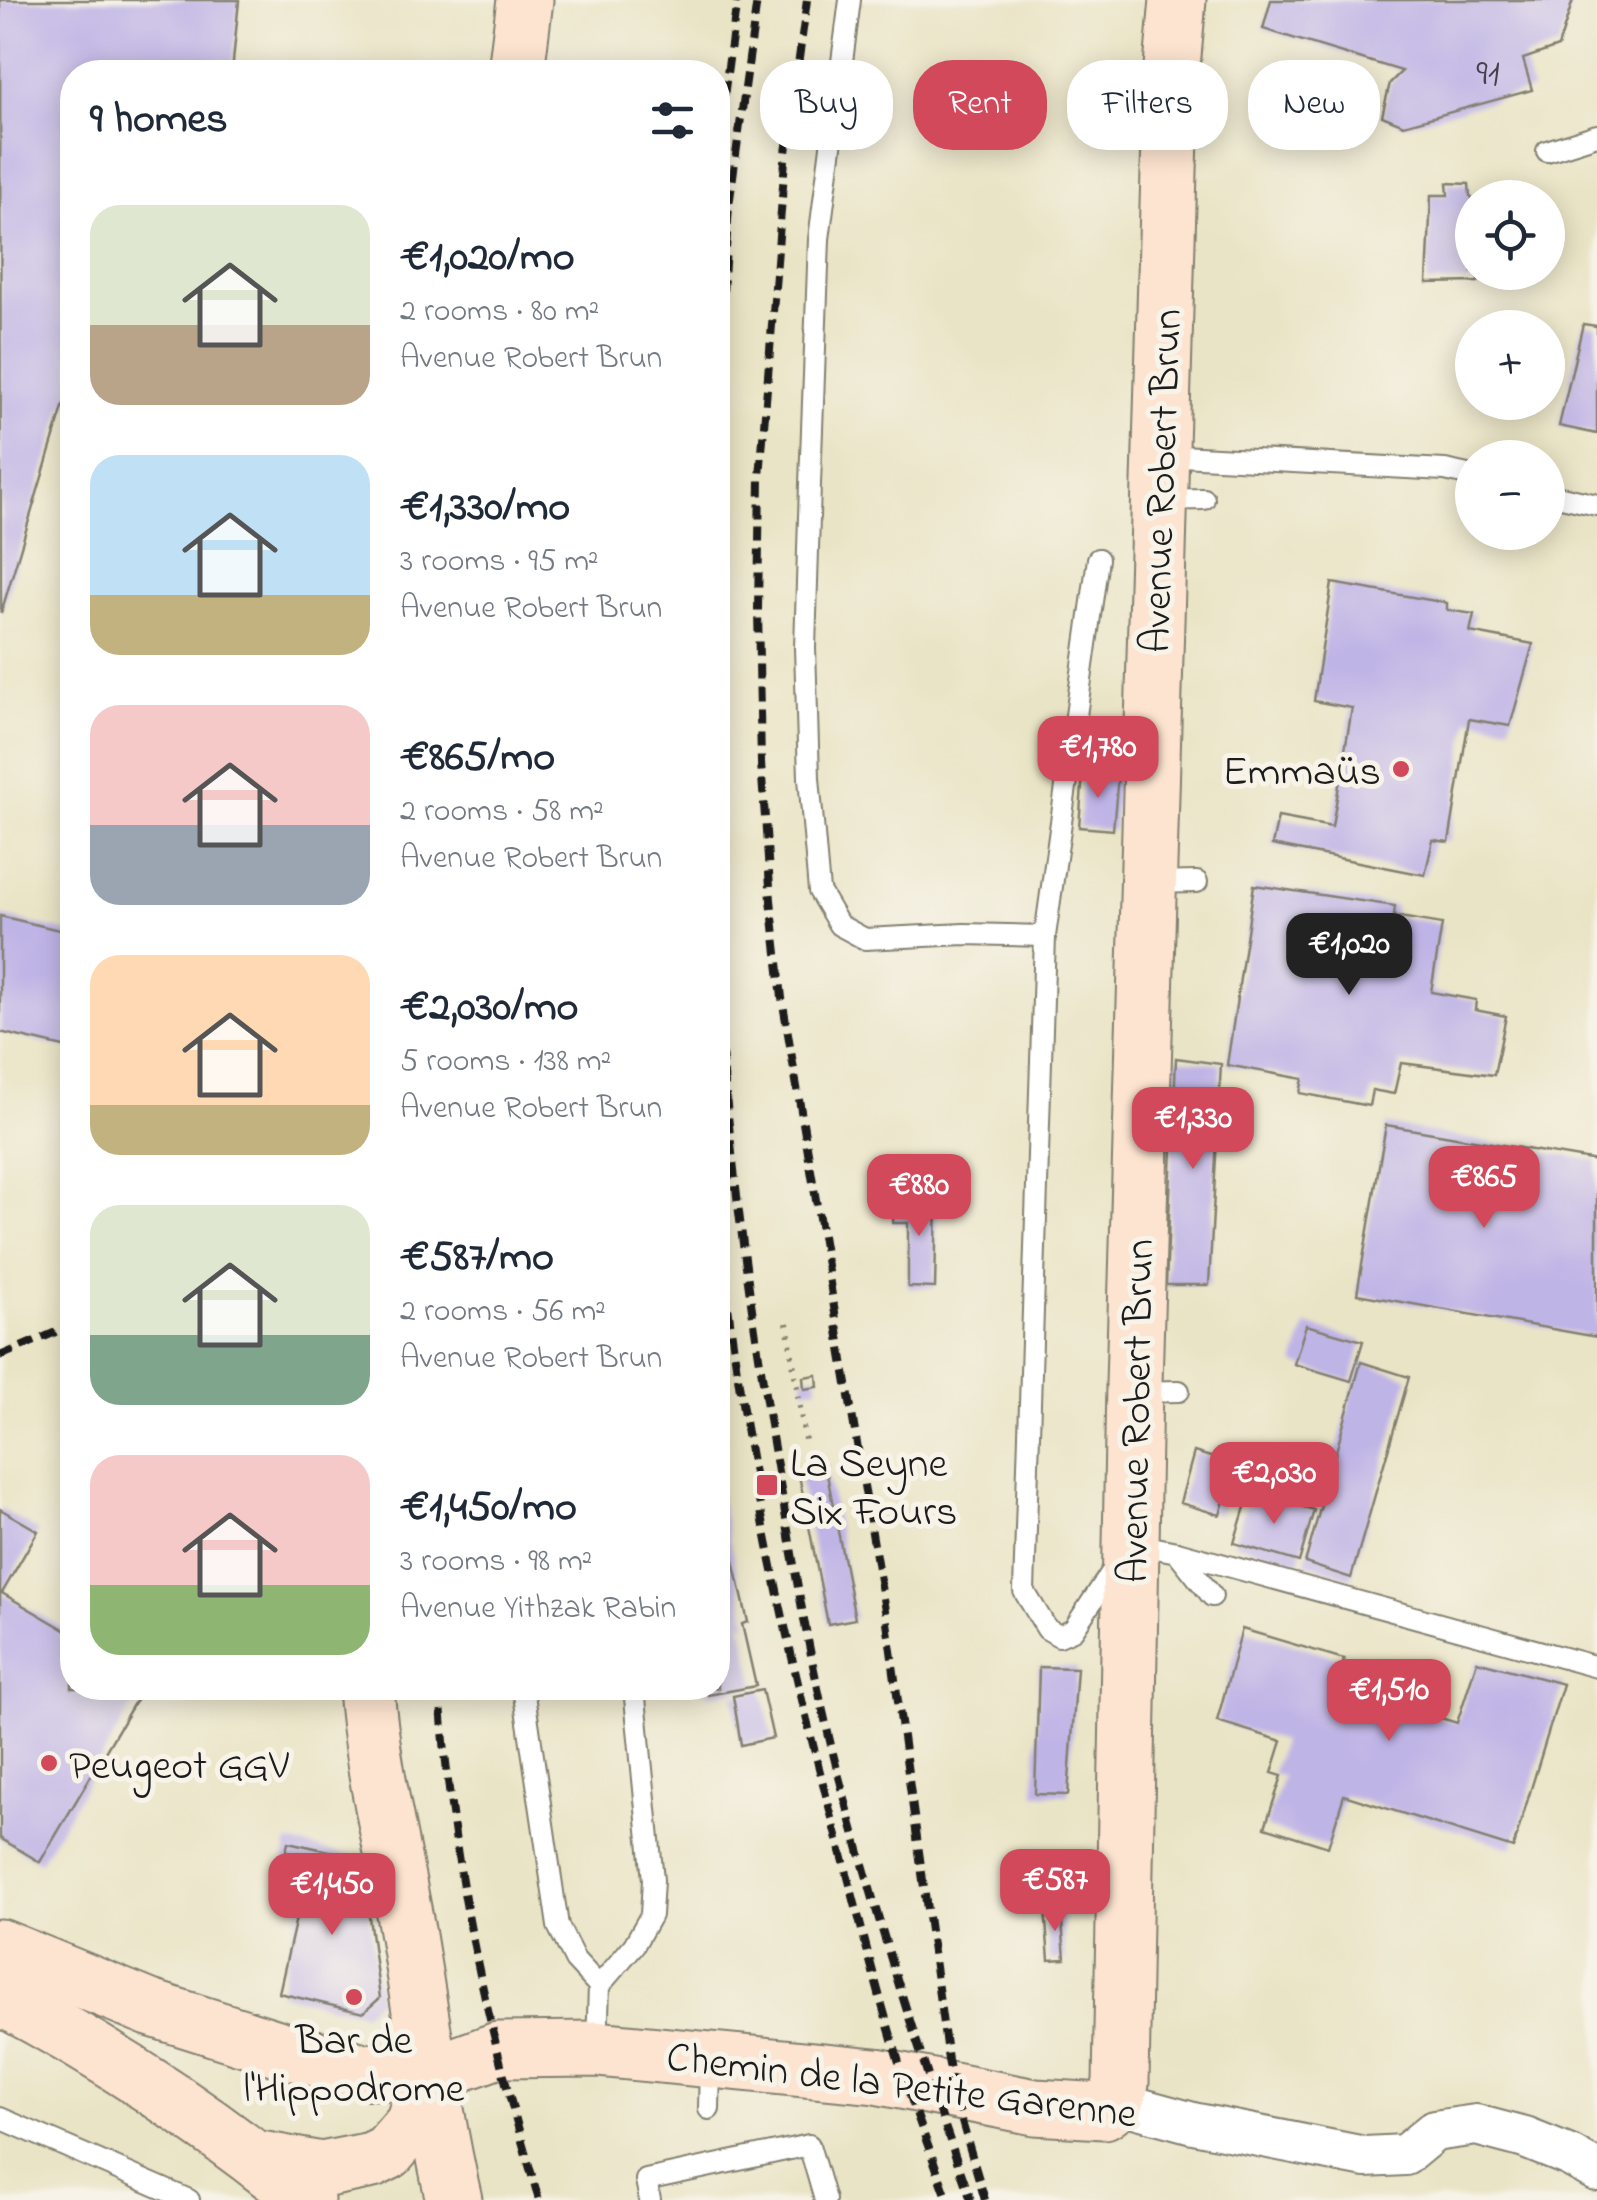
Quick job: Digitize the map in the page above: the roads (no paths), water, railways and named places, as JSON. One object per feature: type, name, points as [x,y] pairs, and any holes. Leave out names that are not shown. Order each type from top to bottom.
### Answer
[{"type":"street","points":[[518,60],[526,0]]},
{"type":"street","name":"Avenue Robert Brun","points":[[1155,2105],[1121,2083],[1124,1958],[1154,1548],[1172,883],[1172,67],[1178,0]]},
{"type":"street","points":[[367,1700],[428,2075],[454,2200]]},
{"type":"street","points":[[5,1975],[150,2008],[363,2071],[428,2075]]},
{"type":"street","points":[[5,1975],[42,2020],[193,2113],[306,2200]]},
{"type":"street","name":"Chemin de la Petite Garenne","points":[[428,2075],[498,2050],[597,2048],[709,2085],[876,2076],[1034,2107],[1104,2112],[1155,2105],[1193,2123],[1365,2157],[1405,2155],[1434,2131],[1476,2125],[1525,2138],[1597,2171]]},
{"type":"street","points":[[255,2158],[322,2170],[372,2160],[388,2152],[412,2123],[428,2075]]},
{"type":"lane","points":[[850,0],[819,240],[811,465],[805,648],[809,778],[820,890],[839,925],[866,938],[1045,936]]},
{"type":"lane","points":[[1547,151],[1597,135]]},
{"type":"lane","points":[[1174,485],[1455,472]]},
{"type":"lane","points":[[1565,498],[1597,505]]},
{"type":"lane","points":[[1098,559],[1045,936],[1024,1591],[1048,1629],[1060,1636],[1073,1630],[1154,1548]]},
{"type":"lane","points":[[1154,1548],[1212,1596]]},
{"type":"lane","points":[[1154,1548],[1597,1667]]},
{"type":"lane","points":[[525,1700],[558,1926],[576,1960],[600,1986]]},
{"type":"lane","points":[[597,2048],[600,1986],[634,1945],[651,1915],[653,1880],[635,1700]]},
{"type":"lane","points":[[0,2118],[189,2200]]},
{"type":"lane","points":[[650,2200],[646,2180],[809,2145],[825,2200]]},
{"type":"railway","points":[[729,60],[737,0]]},
{"type":"railway","points":[[730,199],[757,0]]},
{"type":"railway","points":[[807,0],[785,160],[760,477],[761,763],[771,900],[782,998],[887,1622],[948,2060],[985,2200]]},
{"type":"railway","points":[[730,1133],[751,1304],[815,1674],[886,1943],[971,2200]]},
{"type":"railway","points":[[730,1319],[766,1537],[820,1773],[888,2025],[948,2200]]},
{"type":"railway","points":[[0,1356],[60,1330]]},
{"type":"railway","points":[[441,1700],[454,1825],[477,1962],[539,2200]]},
{"type":"place","name":"Emmaüs","points":[[1401,769]]},
{"type":"place","name":"La Seyne Six Fours","points":[[767,1485]]},
{"type":"place","name":"Peugeot GGV","points":[[49,1763]]},
{"type":"place","name":"Bar de l'Hippodrome","points":[[354,1997]]}]
